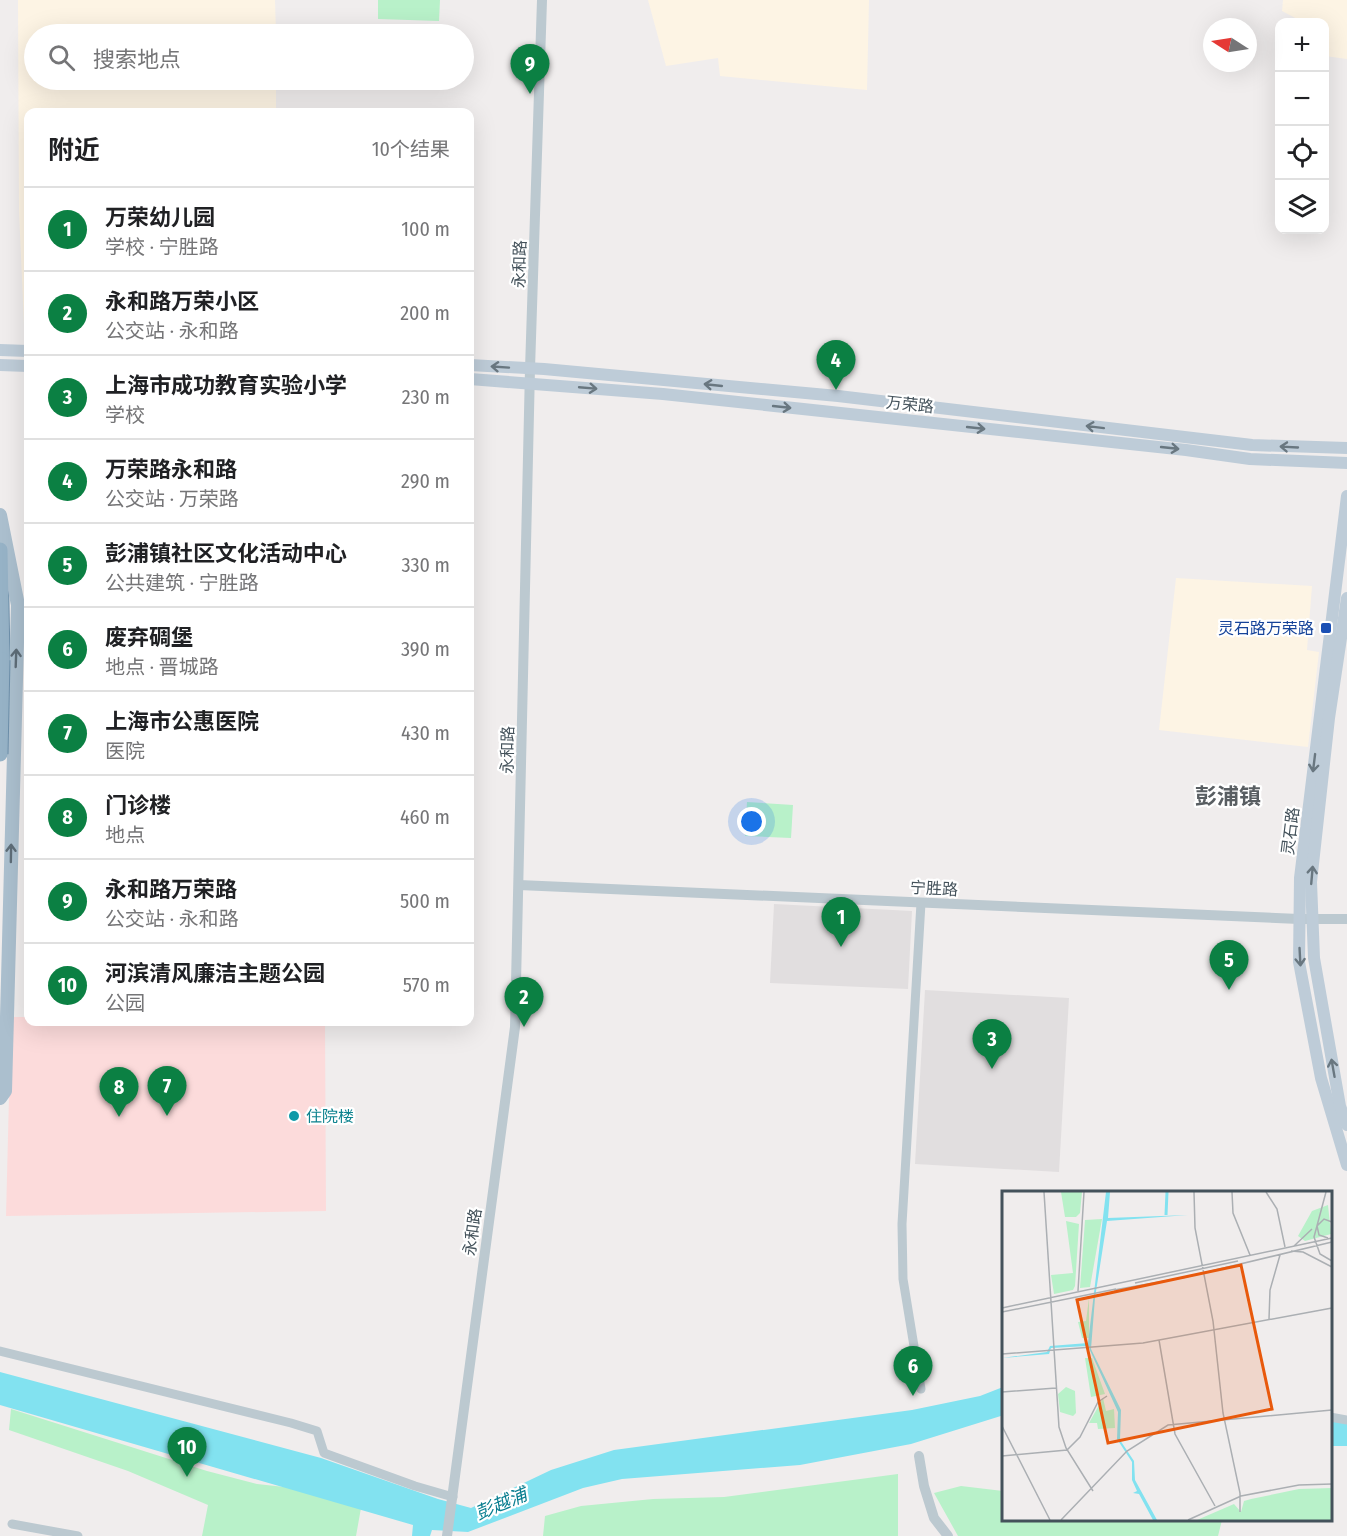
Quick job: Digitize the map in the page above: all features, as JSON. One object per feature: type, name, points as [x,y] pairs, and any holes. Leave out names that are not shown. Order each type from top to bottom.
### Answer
[{"type":"highway","points":[[0,550],[2,660],[0,754]]},
{"type":"main road","points":[[0,350],[24,351]]},
{"type":"main road","points":[[0,365],[24,366]]},
{"type":"main road","name":"万荣路","points":[[474,365],[838,396],[1214,442],[1290,448],[1347,448]]},
{"type":"main road","name":"万荣路","points":[[474,379],[663,394],[1186,450],[1232,458],[1347,463]]},
{"type":"main road","name":"灵石路","points":[[1347,496],[1300,878],[1340,1106],[1347,1125]]},
{"type":"main road","points":[[0,514],[18,604],[5,1092],[0,1098]]},
{"type":"main road","name":"灵石路","points":[[1347,598],[1329,718],[1311,882],[1299,962],[1318,1066],[1347,1165]]},
{"type":"main road","points":[[0,723],[15,705]]},
{"type":"street","name":"永和路","points":[[447,1536],[515,1027],[530,369],[542,0]]},
{"type":"street","name":"宁胜路","points":[[519,885],[1347,919]]},
{"type":"street","points":[[921,903],[902,1224],[903,1279],[921,1389]]},
{"type":"street","points":[[0,1351],[300,1425],[317,1431],[324,1453],[415,1486],[453,1497]]},
{"type":"street","points":[[1332,1417],[1347,1420]]},
{"type":"street","points":[[919,1456],[924,1486],[934,1518],[948,1536]]},
{"type":"street","points":[[12,1524],[78,1536]]},
{"type":"shaded area","points":[[18,0],[275,0],[276,24],[24,24],[24,90],[276,90],[276,108],[24,108],[24,325],[19,211]]},
{"type":"shaded area","points":[[648,0],[869,0],[867,90],[720,76],[718,58],[666,66]]},
{"type":"shaded area","points":[[1283,0],[1347,0],[1347,59],[1329,57],[1329,18],[1295,18],[1282,11]]},
{"type":"shaded area","points":[[1176,578],[1312,586],[1307,650],[1319,652],[1308,747],[1159,730]]},
{"type":"shaded area","points":[[774,904],[912,911],[908,989],[770,983]]},
{"type":"shaded area","points":[[925,990],[1069,998],[1059,1172],[915,1164]]},
{"type":"shaded area","points":[[11,1017],[24,1017],[24,1026],[325,1026],[326,1211],[6,1216]]},
{"type":"green space","points":[[378,0],[440,0],[439,21],[378,19]]},
{"type":"green space","points":[[747,802],[793,805],[791,838],[745,836]]},
{"type":"green space","points":[[11,1409],[207,1471],[257,1484],[303,1489],[361,1508],[356,1536],[202,1536],[208,1505],[128,1471],[9,1430]]},
{"type":"green space","points":[[898,1474],[898,1536],[543,1536],[545,1516],[581,1506],[653,1499],[724,1497]]},
{"type":"green space","points":[[961,1486],[1002,1491],[1002,1521],[1222,1521],[1218,1536],[958,1536],[934,1493]]},
{"type":"water","name":"彭越浦","points":[[0,1372],[321,1458],[438,1499],[471,1508],[551,1470],[614,1450],[912,1410],[980,1396],[1002,1387],[1002,1416],[911,1444],[800,1465],[622,1479],[583,1488],[468,1532],[432,1530],[430,1536],[412,1536],[413,1525],[0,1405]]},
{"type":"water","points":[[1332,1417],[1347,1420],[1347,1446],[1332,1446]]},
{"type":"place","name":"永和路万荣路","points":[[530,94]]},
{"type":"place","name":"万荣路永和路","points":[[836,390]]},
{"type":"place","name":"灵石路万荣路","points":[[1326,628]]},
{"type":"place","name":"万荣幼儿园","points":[[841,947]]},
{"type":"place","name":"彭浦镇社区文化活动中心","points":[[1229,990]]},
{"type":"place","name":"永和路万荣小区","points":[[524,1027]]},
{"type":"place","name":"上海市成功教育实验小学","points":[[992,1069]]},
{"type":"place","name":"上海市公惠医院","points":[[167,1116]]},
{"type":"place","name":"住院楼","points":[[294,1116]]},
{"type":"place","name":"门诊楼","points":[[119,1117]]},
{"type":"place","name":"废弃碉堡","points":[[913,1396]]},
{"type":"place","name":"河滨清风廉洁主题公园","points":[[187,1477]]},
{"type":"district","name":"彭浦镇","points":[[1228,796]]}]
